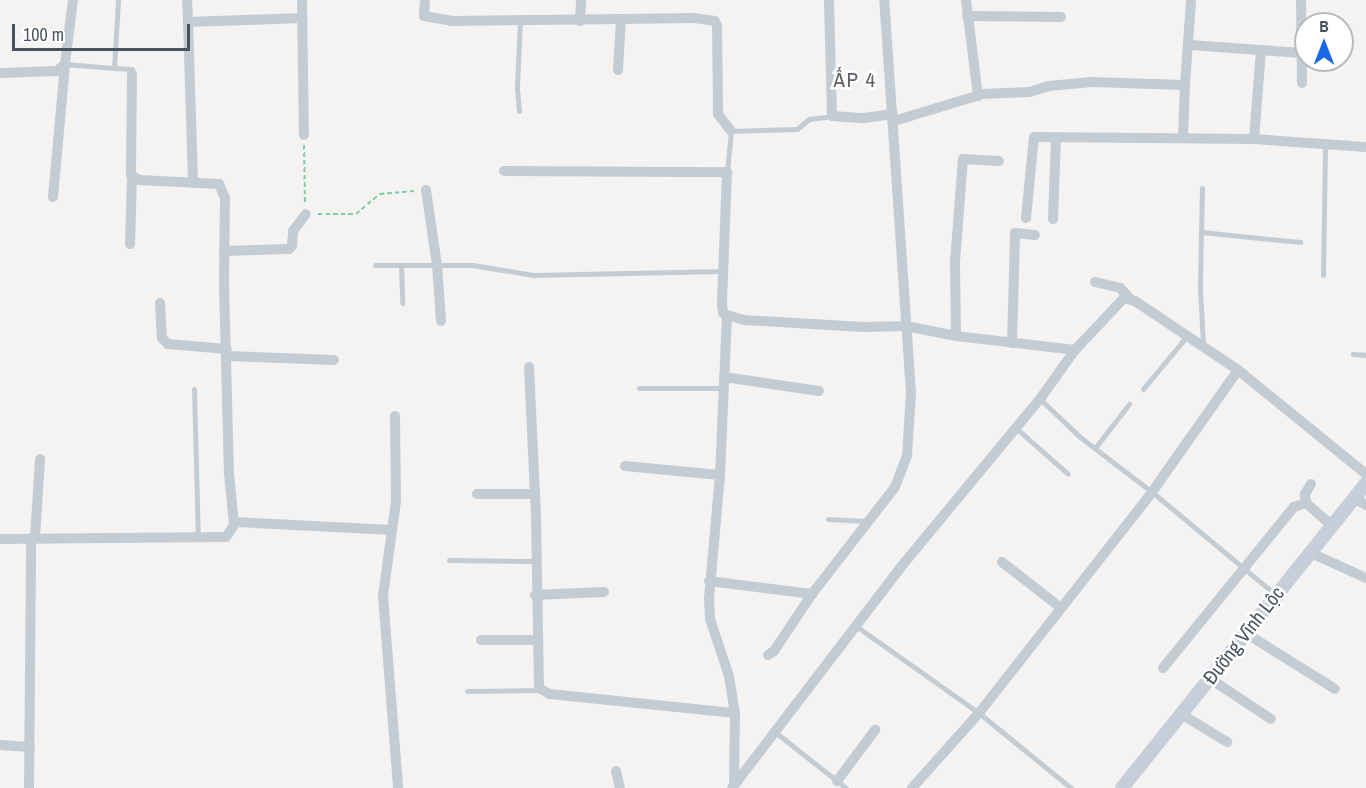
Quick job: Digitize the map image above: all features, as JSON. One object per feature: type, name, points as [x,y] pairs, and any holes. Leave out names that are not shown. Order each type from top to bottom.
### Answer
[{"type":"main road","name":"Đường Vĩnh Lộc","points":[[1122,788],[1244,632],[1366,483]]},
{"type":"street","points":[[53,197],[73,0]]},
{"type":"street","points":[[187,0],[193,183]]},
{"type":"street","points":[[302,0],[304,135]]},
{"type":"street","points":[[425,0],[424,16],[451,21],[694,18],[715,21],[717,26],[718,114],[731,131]]},
{"type":"street","points":[[580,21],[581,0]]},
{"type":"street","points":[[768,655],[774,651],[812,594],[895,487],[908,455],[910,393],[894,117],[884,0]]},
{"type":"street","points":[[966,0],[978,96]]},
{"type":"street","points":[[829,1],[831,116],[894,117],[978,96],[1029,92],[1049,86],[1092,82],[1185,84]]},
{"type":"street","points":[[1184,137],[1191,1]]},
{"type":"street","points":[[967,16],[1061,17]]},
{"type":"street","points":[[188,22],[302,18]]},
{"type":"street","points":[[618,70],[621,19]]},
{"type":"street","points":[[1190,45],[1294,53]]},
{"type":"street","points":[[1254,139],[1261,51]]},
{"type":"street","points":[[0,73],[57,72],[65,64]]},
{"type":"street","points":[[1302,72],[1302,83]]},
{"type":"street","points":[[130,244],[132,74]]},
{"type":"street","points":[[1026,218],[1034,137],[1254,139],[1366,147]]},
{"type":"street","points":[[1053,219],[1056,139]]},
{"type":"street","points":[[956,336],[955,262],[963,159],[999,161]]},
{"type":"street","points":[[504,171],[727,172],[723,313],[727,315],[744,320],[864,327],[906,326],[956,336],[1075,351]]},
{"type":"street","points":[[132,176],[139,180],[219,184],[225,198],[229,473],[234,525]]},
{"type":"street","points":[[426,190],[437,265],[441,321]]},
{"type":"street","points":[[224,251],[289,249],[292,246],[293,231],[306,214]]},
{"type":"street","points":[[1012,343],[1015,233],[1035,235]]},
{"type":"street","points":[[1095,282],[1120,288],[1131,300],[1238,370],[1366,474]]},
{"type":"street","points":[[733,786],[906,562],[1040,399],[1075,351],[1124,298],[1131,300]]},
{"type":"street","points":[[160,303],[162,338],[168,344],[227,352],[334,360]]},
{"type":"street","points":[[727,315],[720,475],[709,582],[710,619],[729,676],[735,713],[733,786]]},
{"type":"street","points":[[529,368],[540,690],[550,694],[621,703],[735,713]]},
{"type":"street","points":[[912,788],[980,713],[1152,492],[1238,370]]},
{"type":"street","points":[[724,382],[819,391]]},
{"type":"street","points":[[395,416],[396,501],[383,596],[398,788]]},
{"type":"street","points":[[29,788],[33,538],[40,459]]},
{"type":"street","points":[[625,466],[720,475]]},
{"type":"street","points":[[1311,484],[1305,494],[1306,503],[1331,525]]},
{"type":"street","points":[[477,494],[534,494]]},
{"type":"street","points":[[1353,498],[1366,505]]},
{"type":"street","points":[[1163,668],[1294,507],[1306,503]]},
{"type":"street","points":[[0,539],[226,537],[236,522],[392,530]]},
{"type":"street","points":[[1309,552],[1366,578]]},
{"type":"street","points":[[1002,562],[1061,608]]},
{"type":"street","points":[[709,582],[812,594]]},
{"type":"street","points":[[535,595],[604,592]]},
{"type":"street","points":[[1244,632],[1335,689]]},
{"type":"street","points":[[481,640],[537,640]]},
{"type":"street","points":[[1209,678],[1271,719]]},
{"type":"street","points":[[1181,714],[1227,742]]},
{"type":"street","points":[[842,784],[875,730]]},
{"type":"street","points":[[0,745],[30,747]]},
{"type":"street","points":[[616,771],[620,788]]},
{"type":"lane","points":[[114,68],[117,0]]},
{"type":"lane","points":[[519,111],[517,86],[520,21]]},
{"type":"lane","points":[[65,64],[132,69],[132,74]]},
{"type":"lane","points":[[727,172],[731,131],[796,129],[809,119],[831,116]]},
{"type":"lane","points":[[1323,275],[1325,145]]},
{"type":"lane","points":[[1202,188],[1200,288],[1203,346]]},
{"type":"lane","points":[[1202,232],[1300,242]]},
{"type":"lane","points":[[375,265],[481,266],[533,275],[724,272]]},
{"type":"lane","points":[[401,265],[402,303]]},
{"type":"lane","points":[[1143,389],[1187,336]]},
{"type":"lane","points":[[1353,354],[1366,355]]},
{"type":"lane","points":[[639,388],[724,382]]},
{"type":"lane","points":[[194,389],[198,537]]},
{"type":"lane","points":[[1040,399],[1095,448],[1275,594]]},
{"type":"lane","points":[[1095,448],[1129,404]]},
{"type":"lane","points":[[1016,428],[1068,474]]},
{"type":"lane","points":[[828,519],[869,521]]},
{"type":"lane","points":[[449,560],[535,561]]},
{"type":"lane","points":[[856,626],[980,713],[1071,788]]},
{"type":"lane","points":[[467,691],[540,690]]},
{"type":"lane","points":[[775,732],[842,784]]},
{"type":"path","points":[[304,135],[306,214],[356,214],[380,194],[426,190]]},
{"type":"district","name":"ẤP 4","points":[[855,80]]}]
